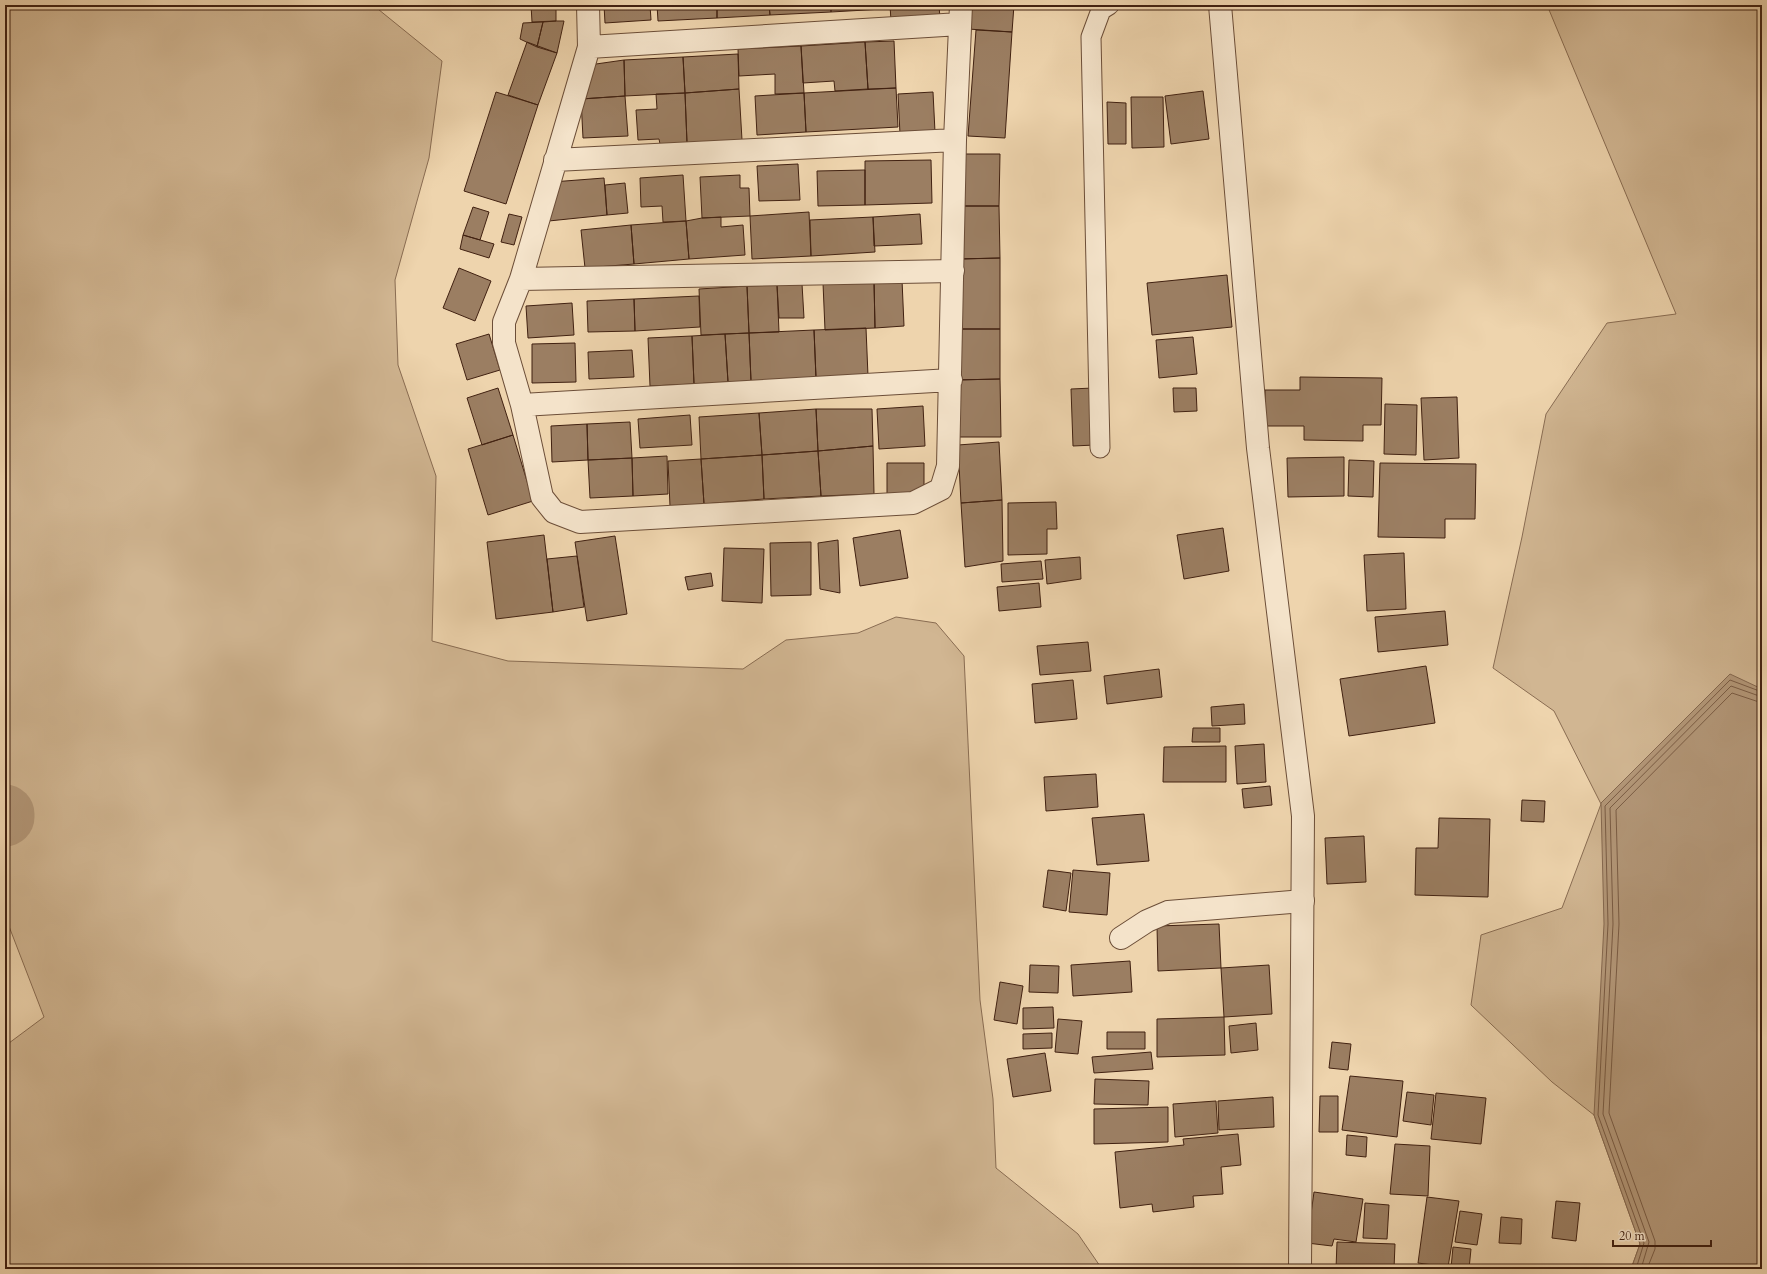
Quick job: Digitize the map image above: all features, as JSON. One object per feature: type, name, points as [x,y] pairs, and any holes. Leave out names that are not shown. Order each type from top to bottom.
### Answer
[{"type":"street","points":[[588,5],[589,47],[521,279],[504,322],[504,343],[522,405],[542,497],[554,512],[580,522],[905,504],[913,503],[941,489],[948,466],[955,140],[960,15],[589,47]]},
{"type":"street","points":[[1220,5],[1258,448],[1303,816],[1300,1269]]},
{"type":"street","points":[[555,160],[955,140]]},
{"type":"street","points":[[521,279],[953,271]]},
{"type":"street","points":[[522,405],[951,380]]},
{"type":"street","points":[[1121,938],[1147,921],[1168,912],[1303,901]]},
{"type":"lane","points":[[1100,448],[1091,37],[1101,10],[1109,5]]},
{"type":"shaded area","points":[[5,5],[373,5],[442,61],[429,158],[395,280],[398,365],[436,476],[432,641],[508,661],[743,669],[786,640],[858,633],[896,617],[936,623],[964,656],[980,1000],[993,1099],[996,1168],[1078,1234],[1102,1269],[5,1269],[5,1046],[44,1017],[5,916]]},
{"type":"shaded area","points":[[1547,5],[1762,5],[1762,1269],[1631,1269],[1640,1244],[1594,1115],[1552,1082],[1471,1005],[1481,935],[1562,908],[1601,804],[1554,711],[1493,668],[1522,537],[1546,414],[1607,323],[1676,314]]},
{"type":"water","points":[[1730,674],[1762,689],[1762,1269],[1631,1269],[1640,1244],[1594,1115],[1604,924],[1601,803]]},
{"type":"building","points":[[531,5],[556,5],[556,21],[532,22]]},
{"type":"building","points":[[604,5],[650,5],[651,20],[605,23]]},
{"type":"building","points":[[657,5],[717,5],[717,18],[658,21]]},
{"type":"building","points":[[717,5],[769,5],[770,15],[717,18]]},
{"type":"building","points":[[769,5],[831,5],[831,12],[770,15]]},
{"type":"building","points":[[831,5],[883,5],[883,9],[831,12]]},
{"type":"building","points":[[890,5],[939,5],[940,19],[891,21]]},
{"type":"building","points":[[969,5],[1014,5],[1012,32],[968,29]]},
{"type":"building","points":[[564,21],[557,53],[537,47],[543,22]]},
{"type":"building","points":[[543,22],[537,47],[520,39],[523,23]]},
{"type":"building","points":[[976,30],[1012,32],[1005,138],[968,136]]},
{"type":"building","points":[[894,41],[896,88],[868,89],[865,42]]},
{"type":"building","points":[[527,42],[557,53],[538,105],[508,95]]},
{"type":"building","points":[[865,42],[868,89],[835,91],[834,81],[803,83],[801,46]]},
{"type":"building","points":[[801,46],[804,93],[775,94],[775,74],[739,76],[738,49]]},
{"type":"building","points":[[738,54],[739,89],[685,93],[683,57]]},
{"type":"building","points":[[683,57],[685,93],[625,96],[624,60]]},
{"type":"building","points":[[624,60],[625,96],[581,99],[589,65]]},
{"type":"building","points":[[896,88],[898,127],[806,132],[804,93]]},
{"type":"building","points":[[739,89],[742,140],[687,143],[685,93]]},
{"type":"building","points":[[1203,91],[1209,139],[1171,144],[1165,96]]},
{"type":"building","points":[[496,92],[538,105],[506,204],[464,191]]},
{"type":"building","points":[[933,92],[935,132],[900,134],[898,94]]},
{"type":"building","points":[[685,93],[687,143],[660,144],[659,139],[638,140],[636,110],[657,109],[656,94]]},
{"type":"building","points":[[804,93],[806,132],[757,135],[755,96]]},
{"type":"building","points":[[625,96],[628,136],[583,138],[581,99]]},
{"type":"building","points":[[1131,97],[1163,97],[1164,147],[1132,148]]},
{"type":"building","points":[[1107,102],[1126,103],[1126,144],[1108,144]]},
{"type":"building","points":[[963,154],[1000,154],[999,206],[962,206]]},
{"type":"building","points":[[931,160],[932,203],[865,205],[865,161]]},
{"type":"building","points":[[798,164],[800,200],[759,201],[757,166]]},
{"type":"building","points":[[865,170],[865,205],[818,206],[817,171]]},
{"type":"building","points":[[683,175],[686,221],[663,222],[662,206],[641,207],[640,178]]},
{"type":"building","points":[[740,175],[740,188],[749,188],[750,216],[702,218],[700,177]]},
{"type":"building","points":[[604,178],[607,215],[539,222],[552,182]]},
{"type":"building","points":[[625,183],[628,213],[607,215],[605,185]]},
{"type":"building","points":[[962,206],[999,206],[1000,258],[962,259]]},
{"type":"building","points":[[473,207],[489,212],[480,240],[463,235]]},
{"type":"building","points":[[809,212],[811,256],[752,259],[750,216]]},
{"type":"building","points":[[509,214],[522,217],[514,245],[501,242]]},
{"type":"building","points":[[920,214],[922,244],[874,246],[873,217]]},
{"type":"building","points":[[721,217],[721,227],[743,225],[745,255],[689,259],[686,221]]},
{"type":"building","points":[[873,217],[875,252],[811,256],[810,220]]},
{"type":"building","points":[[686,221],[689,259],[634,264],[631,225]]},
{"type":"building","points":[[631,225],[634,264],[585,268],[581,230]]},
{"type":"building","points":[[463,235],[494,244],[489,258],[460,249]]},
{"type":"building","points":[[1000,258],[1000,329],[955,329],[955,259]]},
{"type":"building","points":[[459,268],[491,281],[475,321],[443,308]]},
{"type":"building","points":[[1227,275],[1232,327],[1152,335],[1147,283]]},
{"type":"building","points":[[902,280],[904,326],[875,328],[874,281]]},
{"type":"building","points":[[874,281],[875,328],[825,330],[823,283]]},
{"type":"building","points":[[802,284],[804,318],[779,318],[777,285]]},
{"type":"building","points":[[777,285],[779,332],[749,333],[747,286]]},
{"type":"building","points":[[747,286],[749,333],[701,335],[699,289]]},
{"type":"building","points":[[699,296],[700,327],[635,331],[634,299]]},
{"type":"building","points":[[634,299],[635,331],[588,332],[587,301]]},
{"type":"building","points":[[572,303],[574,335],[528,338],[526,306]]},
{"type":"building","points":[[866,328],[868,376],[816,378],[814,330]]},
{"type":"building","points":[[955,329],[1000,329],[1000,379],[955,380]]},
{"type":"building","points":[[814,330],[816,378],[751,381],[749,333]]},
{"type":"building","points":[[749,333],[751,381],[728,382],[725,334]]},
{"type":"building","points":[[489,334],[500,370],[467,380],[456,344]]},
{"type":"building","points":[[725,334],[728,382],[694,384],[692,336]]},
{"type":"building","points":[[692,336],[694,384],[650,386],[648,338]]},
{"type":"building","points":[[1193,337],[1197,374],[1159,378],[1156,340]]},
{"type":"building","points":[[575,343],[576,382],[532,383],[532,344]]},
{"type":"building","points":[[632,350],[634,377],[589,379],[588,352]]},
{"type":"building","points":[[1300,377],[1382,378],[1381,425],[1363,425],[1363,441],[1304,440],[1304,426],[1265,426],[1265,390],[1300,390]]},
{"type":"building","points":[[1000,379],[1001,437],[955,437],[955,380]]},
{"type":"building","points":[[498,388],[513,435],[482,445],[467,398]]},
{"type":"building","points":[[1093,388],[1095,445],[1073,446],[1071,389]]},
{"type":"building","points":[[1173,388],[1196,388],[1197,411],[1174,412]]},
{"type":"building","points":[[1457,397],[1459,458],[1424,460],[1421,398]]},
{"type":"building","points":[[1385,404],[1417,405],[1416,455],[1384,454]]},
{"type":"building","points":[[923,406],[925,446],[879,449],[877,409]]},
{"type":"building","points":[[816,409],[872,409],[873,446],[818,451]]},
{"type":"building","points":[[816,409],[818,451],[762,455],[759,413]]},
{"type":"building","points":[[759,413],[762,455],[701,459],[699,417]]},
{"type":"building","points":[[690,415],[692,445],[640,448],[638,419]]},
{"type":"building","points":[[630,422],[632,458],[588,460],[587,424]]},
{"type":"building","points":[[587,424],[588,460],[552,462],[551,426]]},
{"type":"building","points":[[513,435],[533,501],[488,515],[468,449]]},
{"type":"building","points":[[999,442],[1002,500],[961,503],[958,445]]},
{"type":"building","points":[[873,446],[874,494],[821,496],[818,451]]},
{"type":"building","points":[[818,451],[821,496],[764,499],[762,455]]},
{"type":"building","points":[[762,455],[764,499],[704,504],[701,459]]},
{"type":"building","points":[[667,456],[668,494],[633,496],[632,458]]},
{"type":"building","points":[[1344,457],[1344,496],[1288,497],[1287,458]]},
{"type":"building","points":[[632,458],[633,496],[590,498],[588,460]]},
{"type":"building","points":[[701,459],[704,504],[670,506],[668,461]]},
{"type":"building","points":[[1349,460],[1374,461],[1373,497],[1348,496]]},
{"type":"building","points":[[887,463],[924,463],[924,495],[887,495]]},
{"type":"building","points":[[1380,463],[1476,464],[1475,519],[1445,519],[1445,538],[1378,537]]},
{"type":"building","points":[[1002,500],[1003,561],[965,567],[961,503]]},
{"type":"building","points":[[1056,502],[1057,529],[1047,529],[1047,554],[1008,555],[1008,503]]},
{"type":"building","points":[[1223,528],[1229,571],[1184,579],[1177,535]]},
{"type":"building","points":[[900,530],[908,578],[860,586],[853,538]]},
{"type":"building","points":[[544,535],[553,612],[496,619],[487,542]]},
{"type":"building","points":[[615,536],[627,614],[587,621],[575,542]]},
{"type":"building","points":[[838,540],[840,593],[820,589],[818,543]]},
{"type":"building","points":[[811,542],[811,595],[771,596],[770,543]]},
{"type":"building","points":[[724,548],[764,549],[762,603],[722,601]]},
{"type":"building","points":[[1404,553],[1406,609],[1367,611],[1364,555]]},
{"type":"building","points":[[577,556],[584,607],[553,612],[547,559]]},
{"type":"building","points":[[1080,557],[1081,579],[1047,584],[1045,560]]},
{"type":"building","points":[[1041,561],[1043,579],[1002,582],[1001,564]]},
{"type":"building","points":[[711,573],[713,586],[688,590],[685,577]]},
{"type":"building","points":[[1039,583],[1041,607],[999,611],[997,587]]},
{"type":"building","points":[[1445,611],[1448,645],[1378,652],[1375,617]]},
{"type":"building","points":[[1088,642],[1091,671],[1040,675],[1037,646]]},
{"type":"building","points":[[1426,666],[1435,723],[1349,736],[1340,679]]},
{"type":"building","points":[[1159,669],[1162,697],[1107,704],[1104,676]]},
{"type":"building","points":[[1073,680],[1077,719],[1035,723],[1032,684]]},
{"type":"building","points":[[1244,704],[1245,724],[1212,726],[1211,707]]},
{"type":"building","points":[[1193,728],[1220,728],[1220,742],[1192,742]]},
{"type":"building","points":[[1264,744],[1266,782],[1237,784],[1235,746]]},
{"type":"building","points":[[1226,746],[1226,782],[1163,782],[1164,747]]},
{"type":"building","points":[[1096,774],[1098,807],[1046,811],[1044,777]]},
{"type":"building","points":[[1270,786],[1272,805],[1244,808],[1242,789]]},
{"type":"building","points":[[1522,800],[1545,801],[1544,822],[1521,821]]},
{"type":"building","points":[[1144,814],[1149,861],[1097,865],[1092,818]]},
{"type":"building","points":[[1439,818],[1490,819],[1488,897],[1415,895],[1416,848],[1438,848]]},
{"type":"building","points":[[1364,836],[1366,882],[1327,884],[1325,838]]},
{"type":"building","points":[[1048,870],[1071,873],[1066,911],[1043,907]]},
{"type":"building","points":[[1073,870],[1110,873],[1107,915],[1069,912]]},
{"type":"building","points":[[1219,924],[1221,968],[1158,971],[1157,926]]},
{"type":"building","points":[[1130,961],[1132,992],[1073,996],[1071,965]]},
{"type":"building","points":[[1030,965],[1059,966],[1058,993],[1029,992]]},
{"type":"building","points":[[1269,965],[1272,1014],[1224,1017],[1221,968]]},
{"type":"building","points":[[1000,982],[1023,986],[1017,1024],[994,1020]]},
{"type":"building","points":[[1053,1007],[1054,1028],[1023,1029],[1023,1008]]},
{"type":"building","points":[[1224,1017],[1225,1055],[1157,1057],[1157,1019]]},
{"type":"building","points":[[1058,1019],[1082,1021],[1078,1054],[1055,1052]]},
{"type":"building","points":[[1256,1023],[1258,1050],[1231,1053],[1229,1026]]},
{"type":"building","points":[[1107,1032],[1145,1032],[1145,1049],[1107,1049]]},
{"type":"building","points":[[1052,1033],[1052,1048],[1023,1049],[1023,1034]]},
{"type":"building","points":[[1332,1042],[1351,1044],[1348,1070],[1329,1068]]},
{"type":"building","points":[[1151,1052],[1153,1069],[1094,1073],[1092,1057]]},
{"type":"building","points":[[1045,1053],[1051,1091],[1013,1097],[1007,1059]]},
{"type":"building","points":[[1350,1076],[1403,1081],[1397,1137],[1342,1130]]},
{"type":"building","points":[[1095,1079],[1149,1081],[1148,1105],[1094,1104]]},
{"type":"building","points":[[1407,1092],[1434,1095],[1431,1125],[1403,1121]]},
{"type":"building","points":[[1436,1093],[1486,1098],[1481,1144],[1431,1139]]},
{"type":"building","points":[[1320,1096],[1338,1096],[1338,1132],[1319,1132]]},
{"type":"building","points":[[1273,1097],[1274,1127],[1219,1130],[1218,1101]]},
{"type":"building","points":[[1216,1101],[1218,1133],[1175,1137],[1173,1104]]},
{"type":"building","points":[[1168,1107],[1168,1142],[1094,1144],[1094,1109]]},
{"type":"building","points":[[1238,1134],[1241,1165],[1221,1167],[1223,1194],[1193,1196],[1194,1207],[1153,1212],[1152,1204],[1120,1208],[1115,1152],[1184,1145],[1183,1139]]},
{"type":"building","points":[[1347,1135],[1367,1137],[1366,1157],[1346,1155]]},
{"type":"building","points":[[1395,1144],[1430,1146],[1428,1196],[1390,1194]]},
{"type":"building","points":[[1314,1192],[1363,1199],[1356,1242],[1334,1239],[1332,1246],[1307,1243]]},
{"type":"building","points":[[1427,1197],[1459,1201],[1448,1267],[1418,1263]]},
{"type":"building","points":[[1556,1201],[1580,1203],[1576,1241],[1552,1238]]},
{"type":"building","points":[[1365,1203],[1389,1205],[1387,1239],[1363,1238]]},
{"type":"building","points":[[1460,1211],[1482,1214],[1477,1245],[1455,1242]]},
{"type":"building","points":[[1501,1217],[1522,1219],[1521,1244],[1499,1243]]},
{"type":"building","points":[[1337,1242],[1395,1244],[1394,1269],[1336,1269]]},
{"type":"building","points":[[1453,1247],[1471,1249],[1469,1269],[1451,1268]]},
{"type":"building","points":[[1414,1267],[1451,1268],[1458,1269],[1413,1269]]}]
